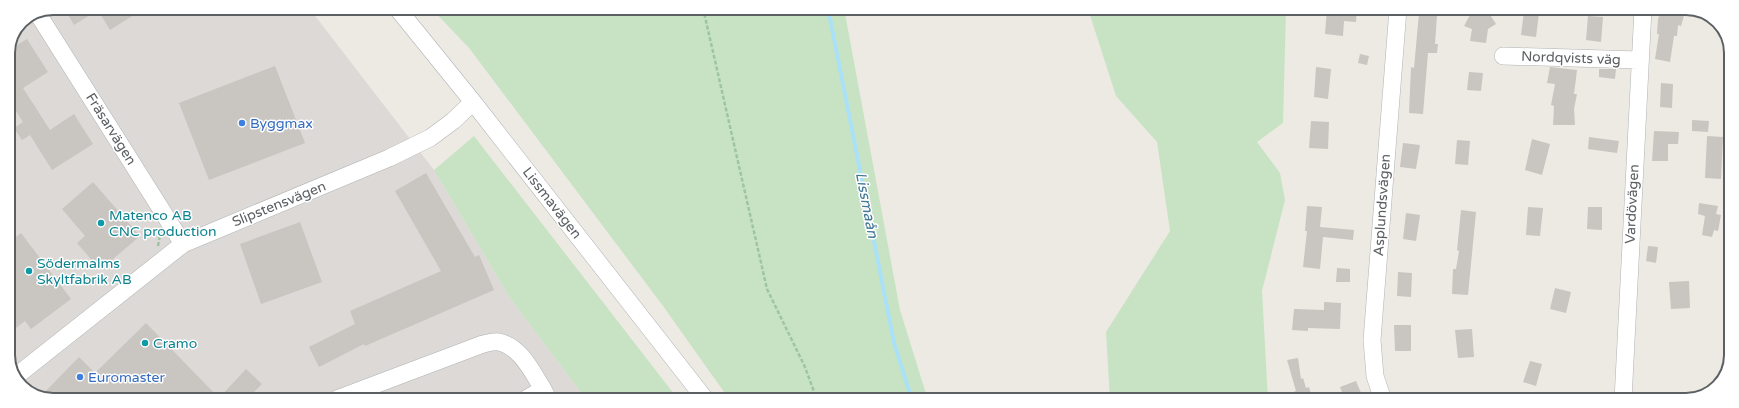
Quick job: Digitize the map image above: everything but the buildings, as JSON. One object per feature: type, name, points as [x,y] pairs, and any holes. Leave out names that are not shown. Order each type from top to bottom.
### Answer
[{"type":"street","name":"Lissmavägen","points":[[403,15],[473,102],[700,393]]},
{"type":"street","name":"Asplundsvägen","points":[[1381,393],[1372,360],[1372,340],[1398,15]]},
{"type":"street","name":"Vardövägen","points":[[1623,393],[1639,60],[1643,15]]},
{"type":"street","name":"Fräsarvägen","points":[[40,17],[183,244]]},
{"type":"street","name":"Nordqvists väg","points":[[1503,56],[1639,60]]},
{"type":"street","name":"Slipstensvägen","points":[[20,374],[183,244],[389,158],[430,138],[453,122],[473,102]]},
{"type":"street","points":[[353,393],[483,344],[498,342],[510,347],[524,359],[545,393]]},
{"type":"path","points":[[705,15],[767,289],[805,367],[814,393]]},
{"type":"path","points":[[155,251],[160,241],[160,233]]},
{"type":"shaded area","points":[[53,15],[314,15],[434,170],[510,298],[581,393],[53,393],[34,388],[21,376],[15,358],[15,53],[18,38],[21,32],[32,21],[45,16]]},
{"type":"green space","points":[[438,15],[845,15],[900,310],[926,393],[725,393],[663,306],[469,48]]},
{"type":"green space","points":[[1090,15],[1286,15],[1283,123],[1257,142],[1280,173],[1285,200],[1262,291],[1268,393],[1110,393],[1106,332],[1170,231],[1157,142],[1116,96]]},
{"type":"green space","points":[[474,136],[673,393],[581,393],[510,298],[434,170]]},
{"type":"waterway","name":"Lissmaån","points":[[829,15],[894,343],[910,393]]},
{"type":"place","name":"Byggmax","points":[[242,123]]},
{"type":"place","name":"Matenco AB CNC production","points":[[101,223]]},
{"type":"place","name":"Södermalms Skyltfabrik AB","points":[[29,271]]},
{"type":"place","name":"Cramo","points":[[145,343]]},
{"type":"place","name":"Euromaster","points":[[80,377]]}]
